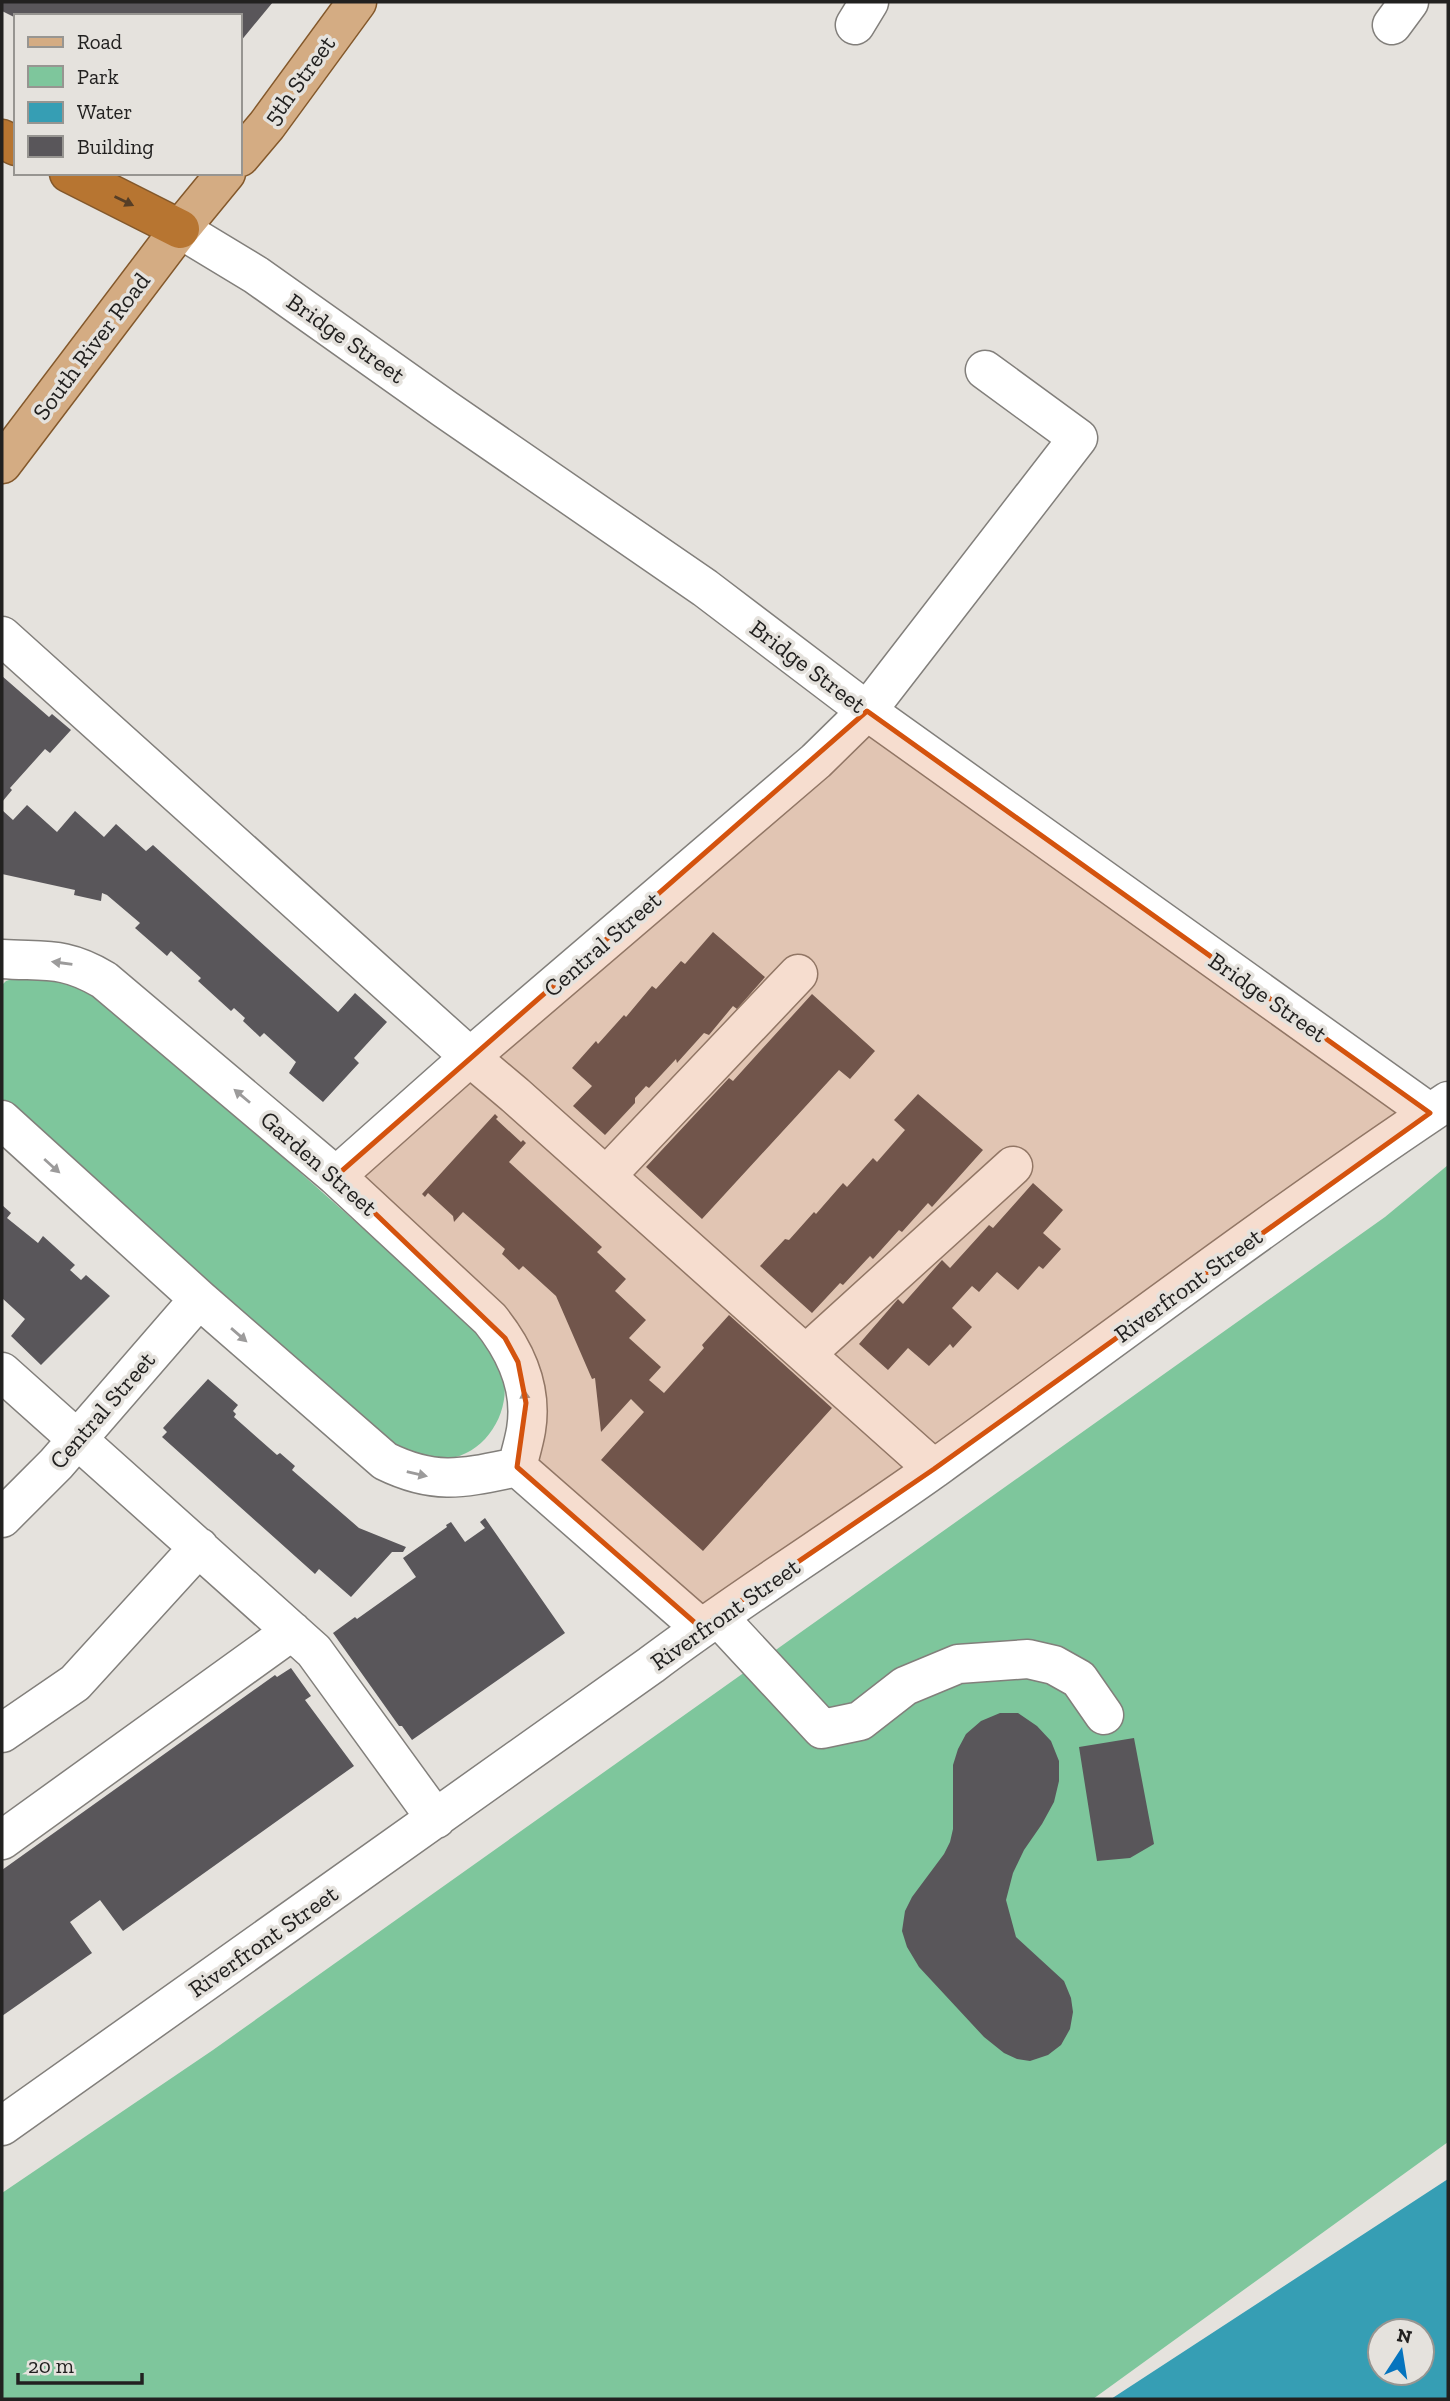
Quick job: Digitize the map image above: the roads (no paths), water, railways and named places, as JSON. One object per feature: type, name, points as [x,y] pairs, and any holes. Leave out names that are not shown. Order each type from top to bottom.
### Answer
[{"type":"highway","points":[[73,175],[180,229]]},
{"type":"main road","name":"5th Street","points":[[242,155],[267,125],[357,2]]},
{"type":"main road","points":[[180,229],[224,175]]},
{"type":"main road","name":"South River Road","points":[[2,464],[180,229]]},
{"type":"street","name":"Bridge Street","points":[[180,229],[256,275],[445,409],[705,587],[867,711],[1439,1107]]},
{"type":"street","name":"Central Street","points":[[336,1176],[470,1057],[806,770],[867,711],[1077,438],[985,370]]},
{"type":"street","points":[[2,636],[934,1469]]},
{"type":"street","name":"Garden Street","points":[[2,959],[64,961],[84,968],[104,980],[336,1176],[490,1319],[505,1338],[518,1362],[526,1403],[527,1427],[517,1467]]},
{"type":"street","points":[[606,1176],[798,974]]},
{"type":"street","name":"Riverfront Street","points":[[2,2126],[710,1622],[934,1469],[1333,1180],[1439,1107]]},
{"type":"street","points":[[2,1120],[199,1299],[385,1461],[409,1473],[437,1478],[463,1479],[517,1467],[710,1622],[822,1729],[860,1721],[905,1686],[958,1664],[1028,1659],[1054,1665],[1079,1679],[1104,1715]]},
{"type":"street","points":[[806,1354],[1013,1166]]},
{"type":"street","name":"Central Street","points":[[2,1518],[77,1439],[199,1299]]},
{"type":"street","points":[[2,1372],[314,1651],[436,1819]]},
{"type":"street","points":[[2,1733],[75,1684],[199,1547]]},
{"type":"street","points":[[2,1840],[292,1631]]},
{"type":"water","points":[[1448,2179],[1448,2399],[1111,2399]]}]
